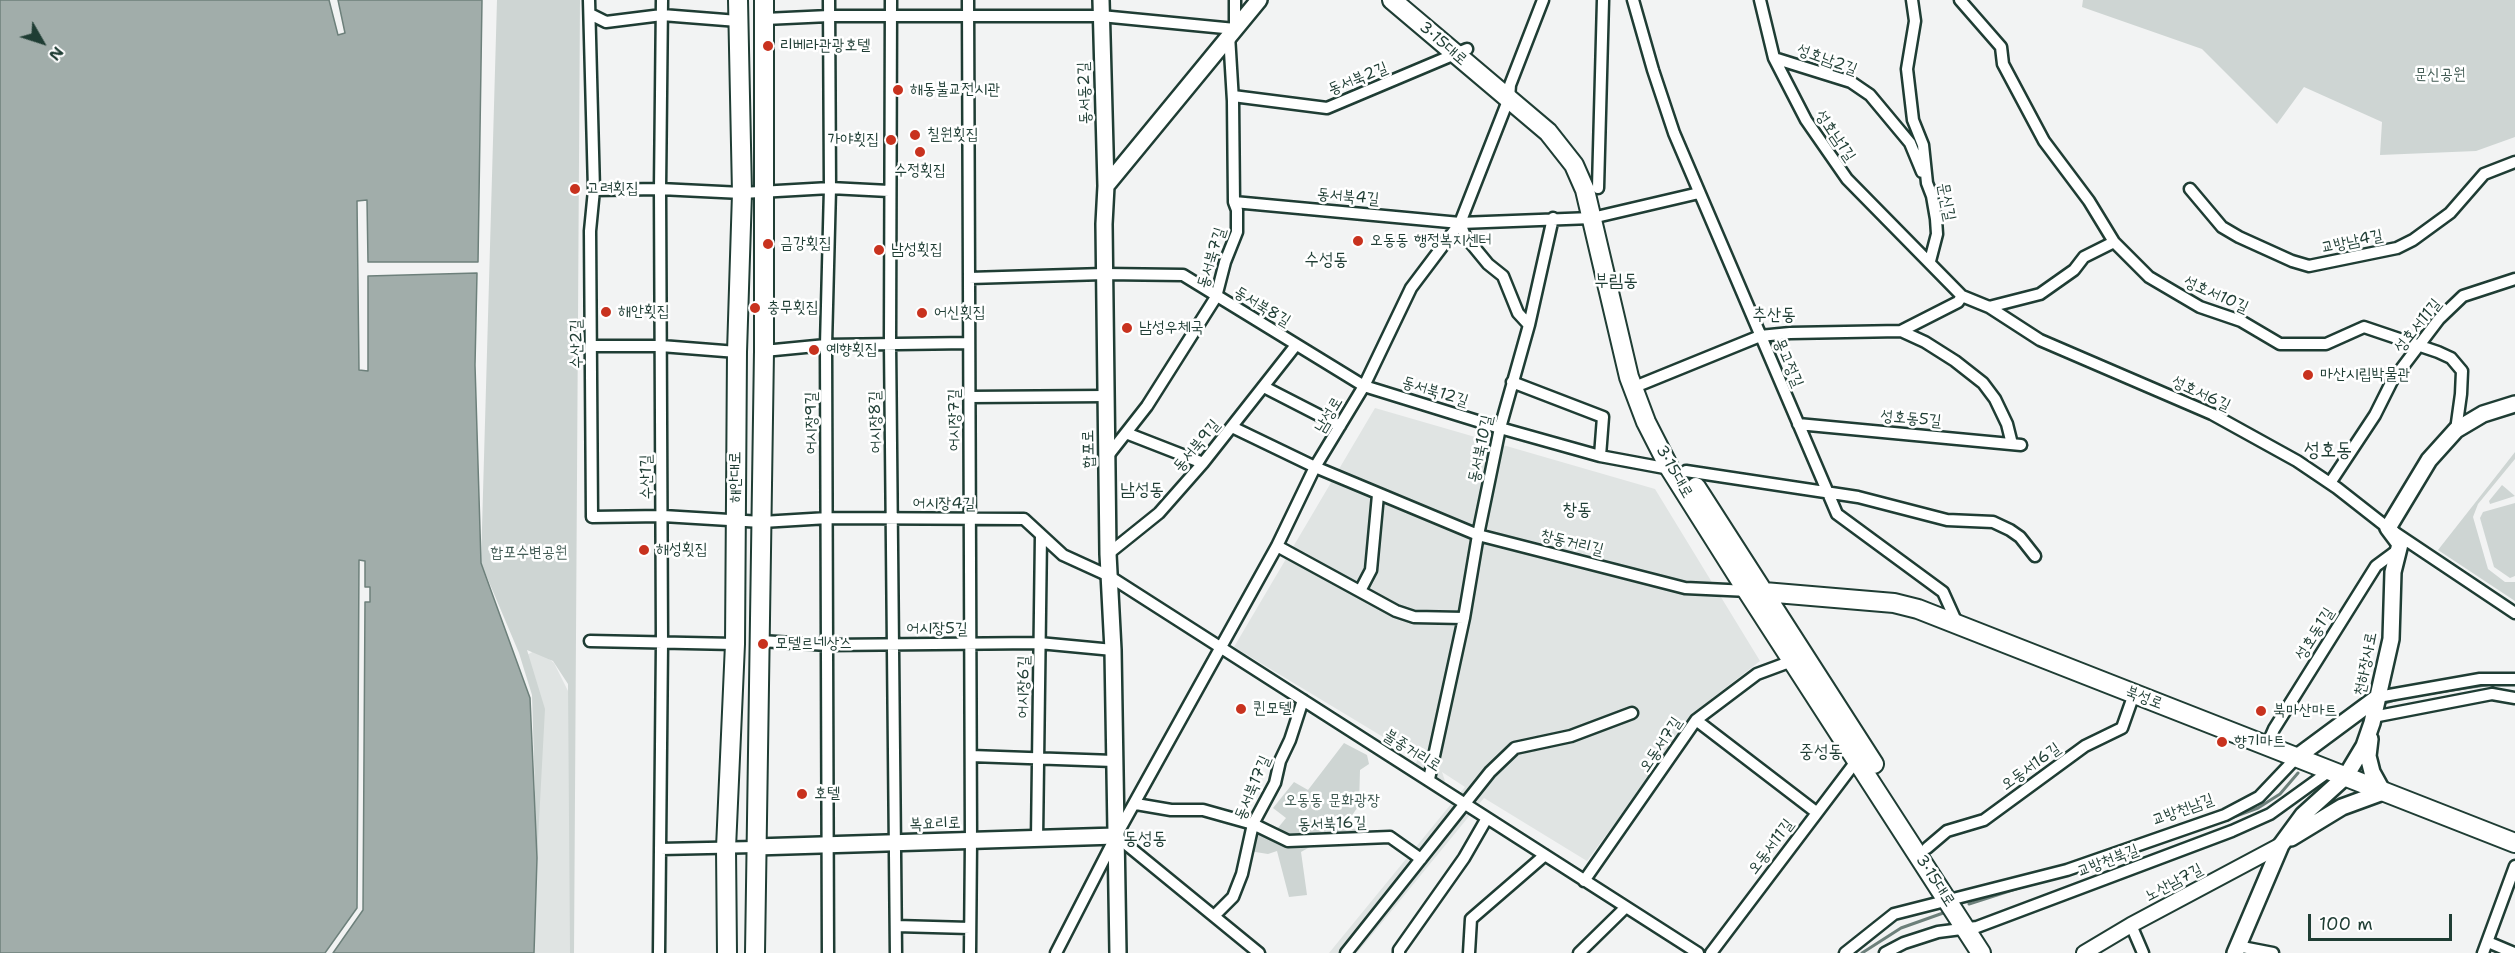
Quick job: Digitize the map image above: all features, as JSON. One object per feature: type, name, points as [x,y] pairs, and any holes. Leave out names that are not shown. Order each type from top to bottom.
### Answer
[{"type":"main road","name":"해안대로","points":[[728,953],[726,848],[735,644],[737,352],[742,194],[738,0]]},
{"type":"main road","name":"해안대로","points":[[755,953],[764,351],[764,0]]},
{"type":"main road","name":"동서동2길","points":[[1101,0],[1106,186]]},
{"type":"main road","points":[[1106,186],[1259,0]]},
{"type":"main road","name":"3·15대로","points":[[1392,0],[1509,92],[1553,122],[1582,159],[1598,188],[1598,217],[1629,377],[1646,422],[1927,848],[1953,899]]},
{"type":"main road","name":"3·15대로","points":[[1408,0],[1461,52]]},
{"type":"main road","name":"3·15대로","points":[[1509,92],[1548,132],[1574,165],[1598,217],[1642,384],[1678,470]]},
{"type":"main road","name":"합포로","points":[[1106,186],[1104,274],[1108,554],[1113,650],[1118,953]]},
{"type":"main road","points":[[2399,548],[2400,544],[2388,528],[2429,460],[2456,430],[2483,414],[2515,404]]},
{"type":"main road","name":"천하장사로","points":[[2236,950],[2281,844],[2303,815],[2364,746],[2373,720],[2391,639],[2393,572],[2399,548]]},
{"type":"main road","name":"3·15대로","points":[[1756,592],[1792,660],[1857,760],[1953,899],[1971,928],[1981,953]]},
{"type":"main road","name":"북성로","points":[[1756,592],[1894,603],[1957,623],[2022,651],[2515,843]]},
{"type":"main road","name":"교방천남길","points":[[2297,757],[2378,697]]},
{"type":"main road","points":[[2281,844],[2310,824],[2342,807],[2383,792],[2372,772],[2368,756],[2373,720]]},
{"type":"main road","name":"복요리로","points":[[755,848],[1116,836]]},
{"type":"main road","name":"3·15대로","points":[[1971,928],[1994,953]]},
{"type":"street","name":"수산2길","points":[[589,0],[594,190],[590,231],[592,517],[663,516],[762,522]]},
{"type":"street","name":"수산1길","points":[[659,953],[663,516],[660,189],[662,0]]},
{"type":"street","name":"어시장9길","points":[[828,953],[826,345],[830,188],[829,0]]},
{"type":"street","name":"어시장8길","points":[[891,0],[890,343],[896,953]]},
{"type":"street","name":"어시장7길","points":[[968,0],[970,953]]},
{"type":"street","name":"동서북7길","points":[[1107,457],[1147,406],[1216,297],[1225,262],[1238,232],[1237,210],[1234,202],[1232,32],[1235,0]]},
{"type":"street","name":"남성로","points":[[1056,953],[1116,836],[1136,804],[1277,546],[1316,467],[1364,386],[1411,288],[1460,223],[1543,0]]},
{"type":"street","points":[[1598,188],[1603,0]]},
{"type":"street","name":"몽고정길","points":[[1633,0],[1674,133],[1837,514],[1943,592],[1957,623]]},
{"type":"street","name":"성호남1길","points":[[1760,0],[1774,58],[1806,120],[1847,179],[1930,261]]},
{"type":"street","name":"문신길","points":[[1912,0],[1915,21],[1907,69],[1913,120],[1923,145],[1927,183],[1932,196],[1936,226],[1930,261]]},
{"type":"street","name":"성호서10길","points":[[1960,0],[2001,47],[2003,64],[2044,141],[2090,201],[2114,242],[2148,277],[2200,307],[2241,321],[2280,344],[2326,344],[2364,327],[2420,345],[2451,358],[2462,371],[2456,430]]},
{"type":"street","points":[[590,14],[606,22],[662,15],[738,21]]},
{"type":"street","points":[[765,18],[1101,16],[1232,32]]},
{"type":"street","name":"동서북2길","points":[[1233,96],[1327,108],[1461,52]]},
{"type":"street","name":"성호남2길","points":[[1774,58],[1851,82],[1870,95],[1910,143],[1927,183]]},
{"type":"street","name":"교방남4길","points":[[2190,189],[2222,227],[2260,247],[2309,266],[2397,248],[2413,240],[2450,213],[2484,174],[2515,162]]},
{"type":"street","points":[[594,190],[660,189],[742,194],[830,188],[890,191]]},
{"type":"street","points":[[1529,326],[1518,313],[1503,276],[1488,264],[1465,236],[1460,223],[1598,217],[1700,194]]},
{"type":"street","name":"동서북4길","points":[[1234,202],[1460,223]]},
{"type":"street","name":"동서북10길","points":[[1429,779],[1464,618],[1500,428],[1529,326],[1553,218]]},
{"type":"street","points":[[1989,307],[2040,294],[2074,270],[2084,257],[2114,242]]},
{"type":"street","points":[[1642,384],[1760,336],[1790,333],[1901,331],[1958,302],[1962,296],[1930,261]]},
{"type":"street","name":"동서북8길","points":[[969,278],[1104,274],[1183,275],[1364,386]]},
{"type":"street","name":"성호서11길","points":[[2330,483],[2375,415],[2392,381],[2439,319],[2463,297],[2515,279]]},
{"type":"street","name":"성호서6길","points":[[1962,296],[1989,307],[2040,340],[2212,414],[2297,461],[2330,483],[2388,528],[2515,613]]},
{"type":"street","name":"성호동5길","points":[[1798,424],[2016,444],[1995,399],[1983,383],[1955,361],[1925,342],[1901,331]]},
{"type":"street","points":[[764,351],[826,345],[969,343]]},
{"type":"street","name":"동서북9길","points":[[1108,554],[1159,513],[1203,464],[1296,345]]},
{"type":"street","points":[[592,346],[661,346],[737,352]]},
{"type":"street","points":[[1512,382],[1603,417],[1600,456]]},
{"type":"street","name":"동서북12길","points":[[1364,386],[1600,456],[1858,497],[1947,520],[1993,522],[2020,537],[2035,556]]},
{"type":"street","points":[[1264,387],[1340,426]]},
{"type":"street","points":[[969,397],[1106,396]]},
{"type":"street","name":"창동거리길","points":[[1232,428],[1378,495],[1478,535],[1685,588],[1756,592]]},
{"type":"street","points":[[1126,433],[1203,464]]},
{"type":"street","points":[[1360,591],[1371,570],[1378,495]]},
{"type":"street","name":"어시장4길","points":[[762,522],[828,518],[1024,519],[1063,555],[1109,576]]},
{"type":"street","name":"어시장6길","points":[[1037,839],[1041,535]]},
{"type":"street","points":[[1277,546],[1396,611],[1414,617],[1464,618]]},
{"type":"street","name":"성호동1길","points":[[2267,745],[2274,729],[2376,566],[2399,548]]},
{"type":"street","name":"불종거리로","points":[[1109,576],[1698,953]]},
{"type":"street","points":[[590,641],[735,644]]},
{"type":"street","name":"어시장5길","points":[[760,641],[828,645],[1040,643],[1113,650]]},
{"type":"street","name":"오동서7길","points":[[1584,880],[1696,720],[1757,674],[1792,660]]},
{"type":"street","name":"교방천남길","points":[[2378,697],[2480,679],[2515,679]]},
{"type":"street","name":"오동서16길","points":[[1927,848],[1947,831],[1984,820],[2085,746],[2122,728],[2134,694]]},
{"type":"street","points":[[2373,720],[2492,694],[2515,698]]},
{"type":"street","name":"동서북17길","points":[[1214,916],[1233,897],[1242,874],[1252,824],[1275,783],[1280,761],[1290,740],[1303,700]]},
{"type":"street","points":[[1346,953],[1490,772],[1515,748],[1571,736],[1632,713]]},
{"type":"street","points":[[1696,720],[1816,812]]},
{"type":"street","points":[[971,756],[1114,761]]},
{"type":"street","name":"교방천남길","points":[[1845,953],[1894,914],[2067,870],[2225,815],[2259,797],[2297,757]]},
{"type":"street","name":"오동서11길","points":[[1711,953],[1857,760]]},
{"type":"street","name":"교방천북길","points":[[1885,953],[1904,943],[1938,932],[1971,928],[2241,827],[2270,814],[2339,773]]},
{"type":"street","name":"동서북16길","points":[[1136,804],[1171,810],[1203,810],[1252,824],[1288,841],[1390,837],[1421,859]]},
{"type":"street","points":[[1399,953],[1464,858],[1487,818]]},
{"type":"street","points":[[1116,836],[1259,953]]},
{"type":"street","name":"노산남7길","points":[[2084,953],[2281,844]]},
{"type":"street","points":[[660,849],[755,848]]},
{"type":"street","points":[[1469,953],[1471,919],[1545,855]]},
{"type":"street","points":[[2514,953],[2485,948],[2515,867]]},
{"type":"street","points":[[1579,953],[1626,907]]},
{"type":"street","points":[[2131,925],[2143,953]]},
{"type":"street","points":[[896,926],[970,928]]},
{"type":"street","points":[[2236,950],[2273,953]]},
{"type":"shaded area","points":[[0,0],[329,0],[338,35],[345,33],[338,0],[482,0],[478,262],[368,262],[367,200],[357,201],[359,370],[368,371],[368,276],[477,273],[475,365],[481,563],[530,698],[537,858],[534,953],[333,953],[363,910],[365,602],[370,602],[370,587],[365,587],[365,561],[359,560],[357,908],[325,953],[0,953]]},
{"type":"shaded area","points":[[1375,408],[1655,489],[1760,661],[1701,707],[1587,861],[1484,798],[1357,953],[1329,953],[1465,787],[1442,772],[1445,781],[1442,784],[1415,766],[1418,758],[1234,647]]},
{"type":"shaded area","points":[[538,649],[554,663],[569,693],[571,953],[535,953],[535,698],[523,657]]},
{"type":"green space","name":"합포수변공원","points":[[497,0],[580,0],[574,953],[570,953],[568,684],[553,661],[527,650],[545,709],[537,858],[532,695],[519,653],[481,563]]},
{"type":"green space","name":"문신공원","points":[[2083,0],[2515,0],[2515,137],[2476,151],[2380,155],[2382,122],[2304,87],[2277,124],[2202,49],[2082,7]]},
{"type":"green space","points":[[2515,452],[2515,459],[2478,504],[2473,517],[2488,569],[2505,582],[2515,582],[2515,601],[2438,550]]},
{"type":"green space","points":[[2502,485],[2515,496],[2490,504],[2489,501]]},
{"type":"green space","points":[[2515,503],[2515,576],[2510,578],[2494,567],[2480,518],[2483,512]]},
{"type":"green space","name":"오동동 문화광장","points":[[1344,743],[1367,755],[1369,764],[1360,770],[1359,805],[1345,826],[1351,829],[1363,828],[1366,833],[1315,844],[1301,852],[1307,895],[1289,897],[1277,851],[1268,854],[1249,851],[1255,829],[1273,834],[1286,818],[1273,808],[1294,782],[1308,790]]},
{"type":"waterway","points":[[2407,697],[2492,684]]},
{"type":"waterway","points":[[2385,703],[2398,699]]},
{"type":"waterway","points":[[2228,819],[2258,808],[2280,794],[2298,773]]},
{"type":"waterway","points":[[1969,904],[2025,886]]},
{"type":"waterway","points":[[1862,953],[1901,928],[1946,912]]},
{"type":"place","name":"리베라관광호텔","points":[[768,46]]},
{"type":"place","name":"해동불교전시관","points":[[898,90]]},
{"type":"place","name":"칠원횟집","points":[[915,135]]},
{"type":"place","name":"가야횟집","points":[[891,140]]},
{"type":"place","name":"수정횟집","points":[[920,152]]},
{"type":"place","name":"고려횟집","points":[[575,189]]},
{"type":"place","name":"오동동 행정복지센터","points":[[1358,241]]},
{"type":"place","name":"금강횟집","points":[[768,244]]},
{"type":"place","name":"남성횟집","points":[[879,250]]},
{"type":"place","name":"충무횟집","points":[[755,308]]},
{"type":"place","name":"해안횟집","points":[[606,312]]},
{"type":"place","name":"어신횟집","points":[[922,313]]},
{"type":"place","name":"남성우체국","points":[[1127,328]]},
{"type":"place","name":"예향횟집","points":[[814,350]]},
{"type":"place","name":"마산시립박물관","points":[[2308,375]]},
{"type":"place","name":"해성횟집","points":[[644,550]]},
{"type":"place","name":"모텔르네상스","points":[[763,644]]},
{"type":"place","name":"퀸모텔","points":[[1241,709]]},
{"type":"place","name":"북마산마트","points":[[2261,711]]},
{"type":"place","name":"향기마트","points":[[2222,742]]},
{"type":"place","name":"호텔","points":[[802,794]]},
{"type":"district","name":"수성동","points":[[1326,260]]},
{"type":"district","name":"부림동","points":[[1616,281]]},
{"type":"district","name":"추산동","points":[[1774,315]]},
{"type":"district","name":"성호동","points":[[2328,451]]},
{"type":"district","name":"남성동","points":[[1142,490]]},
{"type":"district","name":"창동","points":[[1577,510]]},
{"type":"district","name":"중성동","points":[[1821,752]]},
{"type":"district","name":"동성동","points":[[1145,839]]}]
